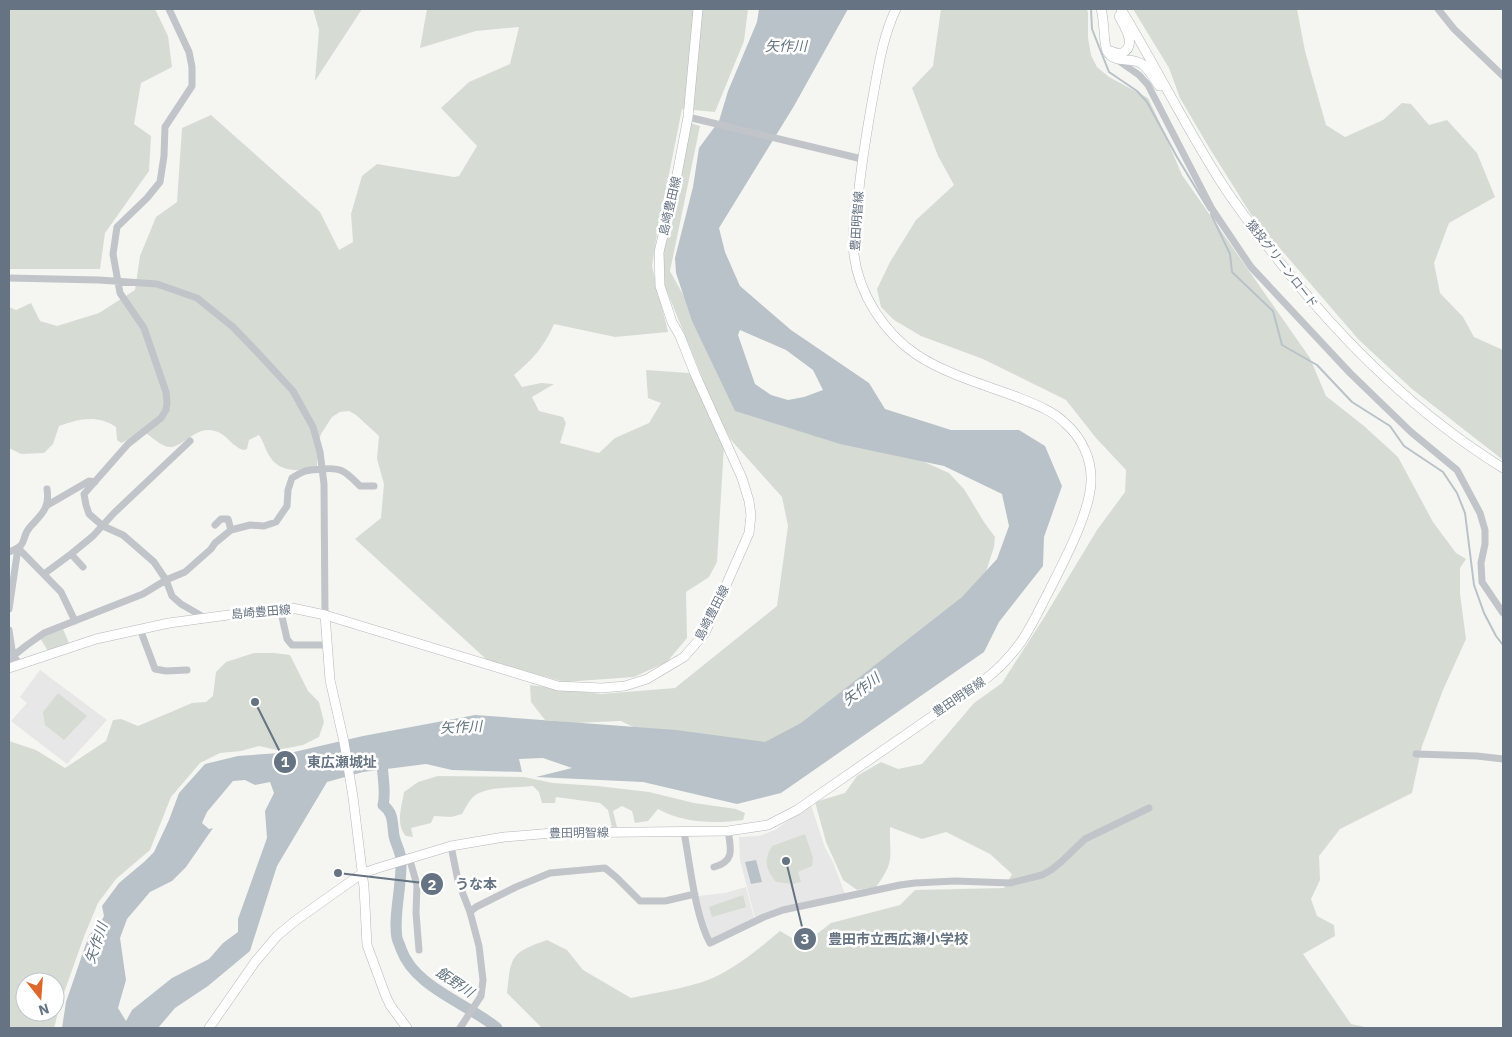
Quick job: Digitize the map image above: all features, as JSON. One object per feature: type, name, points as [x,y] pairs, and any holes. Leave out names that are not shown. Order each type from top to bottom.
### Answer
[{"type":"main road","name":"島崎豊田線","points":[[9,668],[96,639],[140,629],[169,623],[280,608],[292,608],[325,615],[558,686],[602,688],[625,686],[647,679],[684,657],[701,638],[749,533],[751,515],[742,478],[680,336],[672,322],[660,286],[659,252],[692,118],[698,9]]},
{"type":"main road","name":"豊田明智線","points":[[209,1028],[255,962],[277,936],[361,874],[451,846],[504,837],[553,833],[728,831],[768,825],[797,810],[983,681],[1006,662],[1029,630],[1077,530],[1087,503],[1091,484],[1090,466],[1085,448],[1075,432],[1053,413],[932,362],[907,348],[884,323],[863,289],[854,255],[854,226],[862,159],[885,37],[896,9]]},
{"type":"main road","points":[[1101,9],[1108,52],[1114,58],[1131,59],[1143,64],[1153,77],[1193,144],[1220,181]]},
{"type":"main road","points":[[1106,39],[1109,48],[1115,53],[1122,53],[1130,45],[1129,37],[1116,9]]},
{"type":"main road","name":"猿投グリーンロード","points":[[1121,9],[1220,181],[1290,276],[1352,346],[1400,390],[1444,427],[1503,468]]},
{"type":"main road","points":[[1128,9],[1134,30]]},
{"type":"main road","points":[[325,615],[330,680],[353,797],[364,887],[368,945],[390,1005],[407,1028]]},
{"type":"street","points":[[169,9],[189,52],[192,67],[192,86],[165,127],[164,156],[160,182],[118,227],[113,254],[120,293],[146,333],[166,392],[166,410],[161,418],[128,444],[84,494],[90,514],[103,526],[123,535],[154,562],[166,580],[176,601],[204,618]]},
{"type":"street","points":[[1438,9],[1454,29],[1503,76]]},
{"type":"street","points":[[1114,58],[1139,75],[1148,85],[1212,210],[1252,267],[1350,373],[1411,432],[1457,470],[1480,513],[1485,530],[1485,544],[1481,563],[1482,582],[1503,613]]},
{"type":"street","points":[[692,118],[862,159]]},
{"type":"street","points":[[9,278],[99,280],[157,284],[197,298],[217,312],[233,327],[293,391],[313,427],[320,452],[324,484],[325,615]]},
{"type":"street","points":[[44,574],[71,554],[103,526],[114,513],[190,441]]},
{"type":"street","points":[[11,658],[44,634],[143,594],[166,580],[186,572],[231,530],[250,525],[264,526],[276,522],[287,506],[288,490],[292,478],[307,469],[331,467],[342,470],[360,486],[374,486]]},
{"type":"street","points":[[46,506],[89,481],[95,482]]},
{"type":"street","points":[[9,552],[24,543],[29,528],[42,515],[48,496],[47,489]]},
{"type":"street","points":[[214,524],[221,519],[228,519],[231,530]]},
{"type":"street","points":[[18,548],[61,592],[75,621]]},
{"type":"street","points":[[9,609],[18,548]]},
{"type":"street","points":[[71,554],[83,567]]},
{"type":"street","points":[[280,608],[287,639],[292,645],[326,645]]},
{"type":"street","points":[[140,629],[154,669],[166,671],[188,670]]},
{"type":"street","points":[[9,630],[11,658]]},
{"type":"street","points":[[11,658],[20,664]]},
{"type":"street","points":[[1416,754],[1477,756],[1503,759]]},
{"type":"street","points":[[684,832],[695,894],[705,935],[710,943],[764,916],[783,910],[900,885],[955,881],[1010,882],[1042,875],[1061,862],[1085,838],[1149,808]]},
{"type":"street","points":[[714,867],[726,862],[730,856],[731,847],[728,831]]},
{"type":"street","points":[[451,846],[458,881],[470,912],[479,946],[483,980],[481,996],[460,1028]]},
{"type":"street","points":[[408,858],[416,885],[419,950]]},
{"type":"street","points":[[470,912],[516,886],[550,874],[566,871],[605,868],[640,901],[665,901],[695,894]]},
{"type":"shaded area","points":[[9,9],[155,9],[168,36],[172,67],[141,83],[134,124],[151,136],[149,171],[105,233],[100,269],[9,269]]},
{"type":"shaded area","points":[[313,9],[362,9],[315,81],[319,30]]},
{"type":"shaded area","points":[[427,9],[748,9],[744,41],[715,112],[682,109],[652,266],[668,332],[615,337],[554,324],[537,352],[514,375],[522,387],[541,383],[554,384],[532,397],[539,411],[563,417],[566,423],[560,443],[599,453],[615,438],[649,423],[661,403],[648,398],[646,370],[689,373],[711,414],[724,446],[717,562],[709,577],[686,592],[687,638],[667,662],[634,677],[564,682],[487,660],[355,539],[381,518],[384,484],[377,459],[379,436],[349,411],[340,412],[332,417],[321,434],[317,447],[317,469],[285,469],[270,457],[259,435],[249,440],[247,449],[244,450],[237,447],[223,435],[207,430],[200,431],[176,446],[171,447],[165,446],[145,432],[121,443],[117,440],[116,427],[102,420],[95,419],[73,421],[59,426],[53,444],[44,453],[21,454],[9,448],[9,307],[16,310],[31,303],[40,321],[57,326],[99,313],[135,290],[140,256],[156,217],[177,202],[182,128],[211,115],[320,212],[339,250],[353,242],[351,214],[362,176],[377,164],[454,177],[459,176],[477,146],[441,108],[469,82],[510,64],[519,27],[476,31],[420,48]]},
{"type":"shaded area","points":[[941,9],[1087,9],[1088,38],[1091,55],[1097,67],[1109,77],[1148,98],[1182,175],[1310,358],[1326,396],[1364,426],[1398,457],[1433,522],[1456,553],[1466,559],[1460,568],[1460,594],[1466,639],[1443,690],[1422,746],[1412,793],[1340,829],[1319,856],[1320,880],[1311,899],[1317,916],[1334,925],[1335,936],[1303,954],[1351,1024],[1370,1028],[542,1028],[507,993],[510,971],[515,958],[526,949],[547,940],[567,950],[583,970],[631,998],[689,986],[712,979],[744,960],[780,931],[797,941],[813,937],[831,923],[900,905],[915,890],[1004,888],[1012,874],[990,854],[946,832],[922,839],[890,827],[890,858],[882,878],[876,887],[857,890],[843,880],[826,842],[815,802],[845,793],[857,776],[881,762],[898,769],[922,764],[974,703],[1002,683],[1097,530],[1125,492],[1126,470],[1096,438],[1066,400],[983,359],[921,336],[894,320],[881,307],[877,289],[890,262],[916,220],[954,185],[938,156],[912,88],[933,66]]},
{"type":"shaded area","points":[[1133,9],[1297,9],[1305,51],[1326,125],[1345,137],[1383,120],[1402,103],[1411,104],[1429,125],[1447,120],[1477,153],[1495,197],[1449,223],[1434,263],[1440,293],[1463,317],[1474,337],[1503,350],[1503,460],[1412,389],[1359,340],[1252,216],[1180,98],[1169,68]]},
{"type":"shaded area","points":[[690,123],[700,126],[670,271],[701,327],[733,402],[904,453],[949,473],[964,489],[995,537],[994,547],[983,581],[824,712],[757,752],[648,734],[621,721],[574,723],[545,720],[531,702],[530,685],[601,694],[675,688],[777,606],[788,526],[782,497],[731,440],[718,416],[659,272]]},
{"type":"shaded area","points":[[63,629],[69,643],[48,651],[40,638]]},
{"type":"shaded area","points":[[254,653],[290,655],[308,691],[319,702],[324,722],[319,737],[303,745],[277,750],[259,746],[241,751],[220,753],[200,763],[171,797],[150,850],[116,879],[98,903],[65,990],[65,972],[15,972],[15,1022],[56,1022],[54,1028],[9,1028],[9,741],[36,750],[65,768],[106,741],[113,720],[121,719],[138,726],[192,703],[206,702],[213,696],[216,672],[226,662]]},
{"type":"shaded area","points":[[40,670],[107,720],[67,764],[11,721],[27,703],[20,697]]},
{"type":"shaded area","points":[[58,693],[87,716],[64,740],[45,725],[43,712]]},
{"type":"shaded area","points":[[438,776],[524,777],[553,783],[649,792],[694,803],[736,809],[745,813],[743,820],[710,822],[688,820],[667,814],[658,809],[648,821],[635,823],[632,811],[622,806],[613,811],[617,827],[612,827],[608,810],[600,803],[556,797],[555,803],[542,803],[539,792],[533,786],[483,791],[470,800],[462,814],[451,817],[434,816],[431,823],[411,828],[413,837],[406,836],[400,821],[404,792],[418,782]]},
{"type":"shaded area","points":[[811,805],[825,848],[833,862],[845,894],[755,918],[740,860],[739,837],[759,836],[775,830]]},
{"type":"shaded area","points":[[805,834],[813,858],[812,866],[798,872],[801,882],[792,884],[776,882],[767,865],[767,856],[772,846]]},
{"type":"shaded area","points":[[746,887],[754,918],[712,941],[707,934],[698,896],[725,893]]},
{"type":"shaded area","points":[[743,895],[746,907],[712,917],[709,907]]},
{"type":"water","name":"矢作川","points":[[759,9],[848,9],[794,106],[719,228],[725,252],[740,286],[791,330],[869,383],[885,409],[951,430],[1019,430],[1045,446],[1062,486],[1044,537],[1043,566],[999,622],[984,652],[781,793],[737,804],[643,782],[536,777],[572,768],[543,758],[519,759],[522,772],[452,770],[426,764],[363,772],[327,782],[277,866],[250,951],[208,986],[175,1008],[158,1028],[62,1028],[63,1022],[65,1022],[66,1002],[89,935],[100,924],[104,916],[102,906],[119,883],[154,852],[179,793],[205,764],[238,756],[294,752],[363,736],[475,715],[676,730],[765,742],[801,723],[962,597],[997,559],[1009,526],[1002,494],[944,466],[840,444],[735,411],[692,321],[676,273],[675,258],[693,187],[699,148],[719,121],[728,91],[757,22]],"holes":[[[740,330],[786,350],[813,370],[823,390],[804,397],[788,400],[771,395],[755,384],[738,335]],[[245,780],[255,785],[270,782],[274,793],[265,811],[267,838],[238,919],[238,932],[223,943],[209,959],[172,978],[132,1010],[126,1021],[118,1008],[126,980],[120,938],[127,919],[150,892],[172,881],[186,867],[213,828],[209,829],[202,823],[207,812],[233,781]]]},
{"type":"water","points":[[756,860],[762,882],[751,884],[745,862]]},
{"type":"waterway","points":[[1091,9],[1092,29],[1109,72],[1137,91],[1147,102],[1209,210]]},
{"type":"waterway","points":[[1211,214],[1230,254],[1232,272],[1273,311],[1282,345],[1317,365],[1352,402],[1390,426],[1404,446],[1443,472],[1457,493],[1465,513],[1474,585],[1484,613],[1503,645]]},
{"type":"waterway","name":"飯野川","points":[[382,755],[383,805],[391,815],[394,836],[401,858],[396,930],[401,949],[408,963],[430,985],[497,1028]]},
{"type":"place","name":"東広瀬城址","points":[[255,702]]},
{"type":"place","name":"豊田市立西広瀬小学校","points":[[786,861]]},
{"type":"place","name":"うな本","points":[[338,873]]}]
